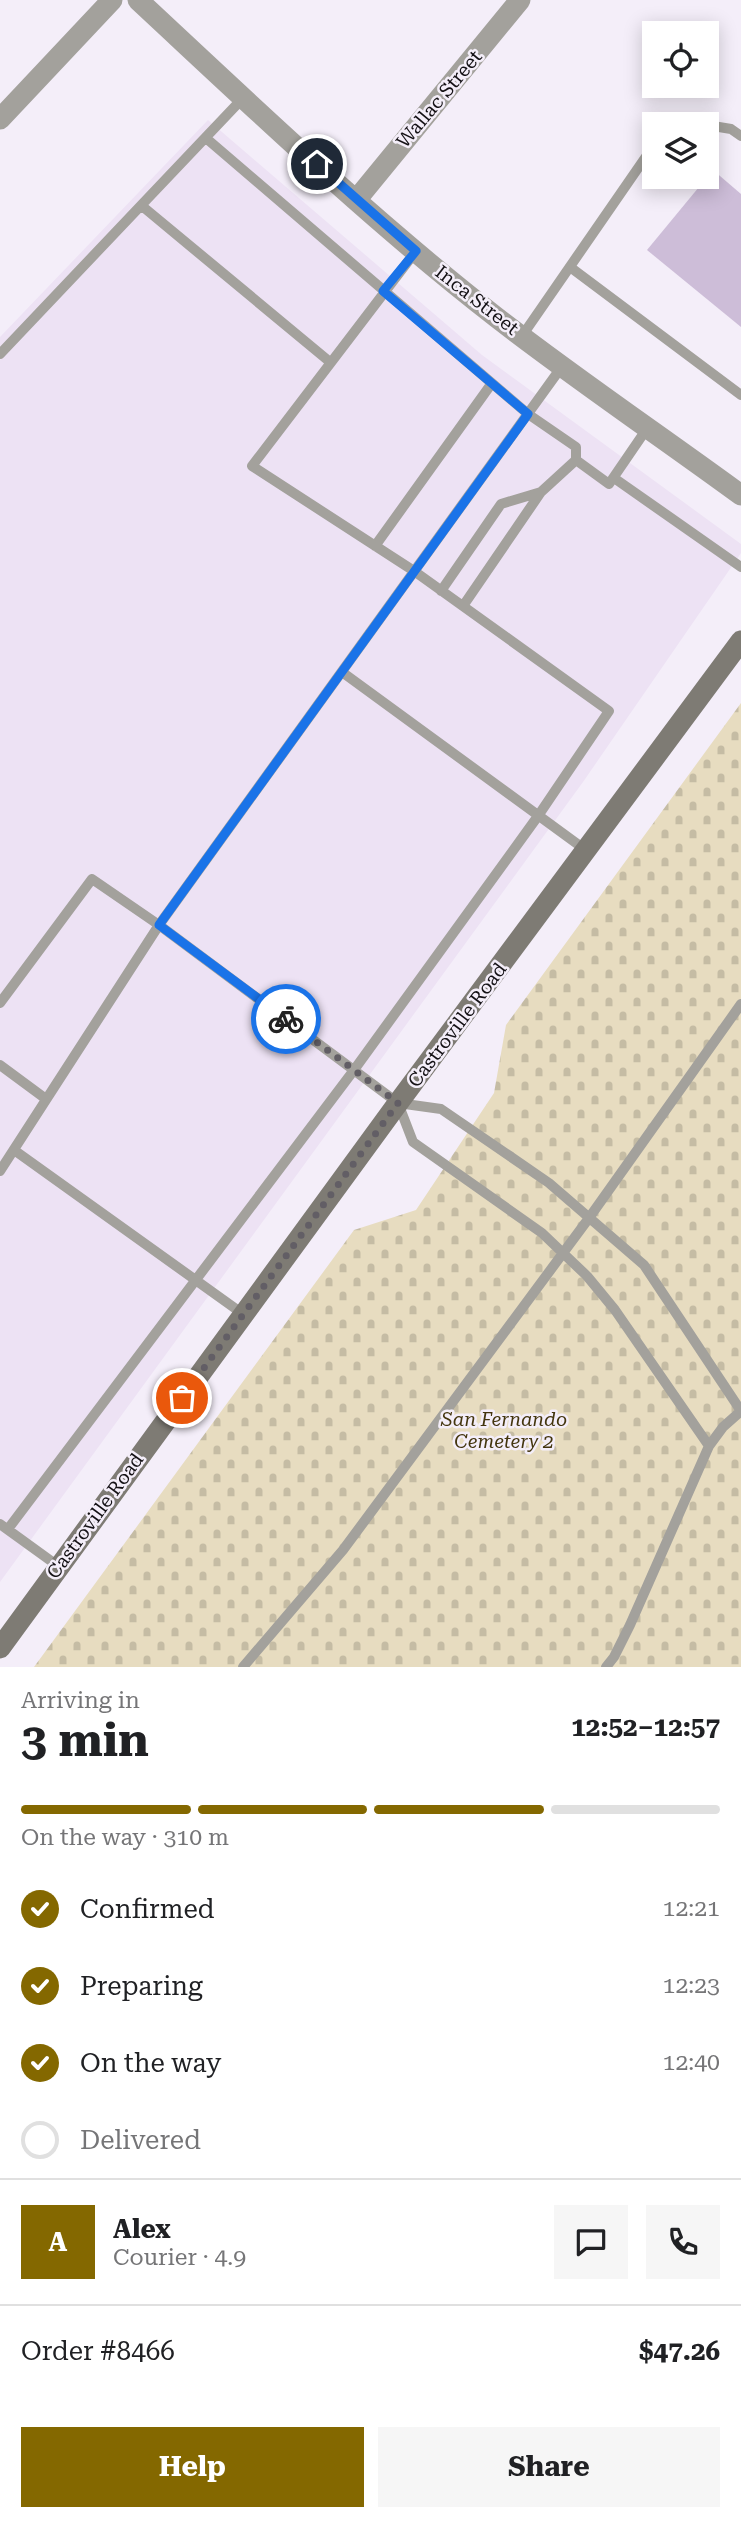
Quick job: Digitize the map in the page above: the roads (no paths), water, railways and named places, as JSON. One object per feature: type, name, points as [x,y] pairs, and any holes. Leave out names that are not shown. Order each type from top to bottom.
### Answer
[{"type":"main road","name":"Castroville Road","points":[[0,1648],[398,1103],[741,640]]},
{"type":"street","points":[[0,120],[112,0]]},
{"type":"street","name":"Inca Street","points":[[138,0],[243,98],[416,251],[522,336],[741,495]]},
{"type":"street","name":"Wallac Street","points":[[357,199],[520,0]]},
{"type":"lane","points":[[0,354],[243,98]]},
{"type":"lane","points":[[719,127],[731,129],[741,136]]},
{"type":"lane","points":[[206,139],[528,414],[576,447],[576,460],[541,492],[463,606]]},
{"type":"lane","points":[[522,336],[642,162]]},
{"type":"lane","points":[[142,206],[330,362]]},
{"type":"lane","points":[[58,1566],[4,1527],[354,1070],[538,816],[610,711],[414,571],[252,466],[416,251]]},
{"type":"lane","points":[[570,267],[741,395]]},
{"type":"lane","points":[[0,1171],[159,925],[563,365]]},
{"type":"lane","points":[[375,546],[492,383]]},
{"type":"lane","points":[[576,460],[610,484],[648,427]]},
{"type":"lane","points":[[614,478],[741,567]]},
{"type":"lane","points":[[441,591],[501,504],[541,492]]},
{"type":"lane","points":[[342,672],[587,851]]},
{"type":"lane","points":[[0,1003],[92,879],[159,925],[398,1103],[441,1109],[550,1182],[644,1265],[741,1411],[723,1427],[709,1446],[614,1657],[606,1667]]},
{"type":"lane","points":[[243,1667],[343,1550],[589,1218],[741,1004]]},
{"type":"lane","points":[[0,1065],[46,1099]]},
{"type":"lane","points":[[398,1103],[413,1142],[541,1233],[587,1276],[615,1310],[709,1446]]},
{"type":"lane","points":[[14,1150],[243,1314]]},
{"type":"lane","points":[[614,1657],[623,1667]]},
{"type":"park label","name":"San Fernando Cemetery 2","points":[[504,1430]]}]
